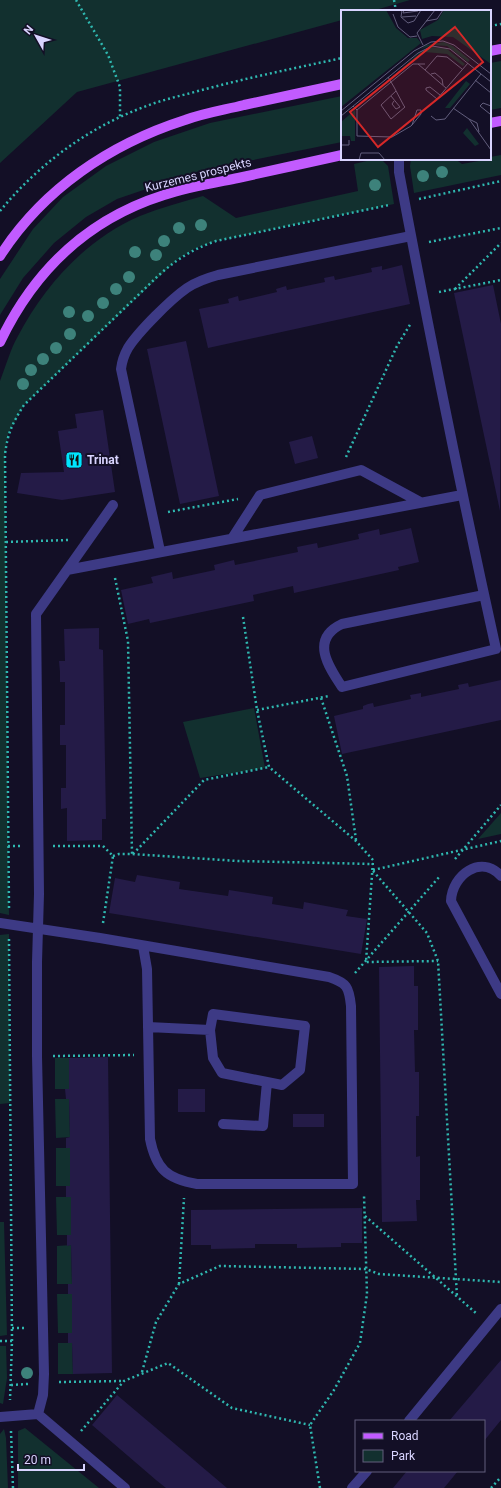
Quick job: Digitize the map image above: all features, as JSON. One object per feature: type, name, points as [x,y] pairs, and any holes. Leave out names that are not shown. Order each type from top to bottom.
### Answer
[{"type":"main road","points":[[491,51],[501,49]]},
{"type":"main road","points":[[0,256],[25,223],[47,199],[96,160],[127,142],[186,119],[341,84]]},
{"type":"main road","points":[[491,123],[501,121]]},
{"type":"main road","name":"Kurzemes prospekts","points":[[0,342],[22,301],[53,262],[71,246],[113,216],[164,195],[341,155]]},
{"type":"street","points":[[399,160],[399,172],[423,304],[462,495],[484,595],[496,650],[342,687],[327,664],[323,645],[326,638],[335,627],[342,624],[484,595]]},
{"type":"street","points":[[160,551],[121,369],[123,358],[135,340],[174,299],[188,288],[218,274],[411,236]]},
{"type":"street","points":[[233,537],[260,495],[361,470],[420,502]]},
{"type":"street","points":[[67,570],[233,537],[462,495]]},
{"type":"street","points":[[38,1414],[43,1395],[44,1383],[37,1056],[39,846],[36,614],[113,505]]},
{"type":"street","points":[[501,876],[487,868],[476,868],[465,873],[456,882],[451,896],[454,908],[501,994]]},
{"type":"street","points":[[4,923],[100,938],[329,977],[345,983],[349,991],[351,1006],[353,1184],[197,1184],[185,1182],[167,1173],[160,1167],[153,1155],[150,1140],[147,969],[143,946]]},
{"type":"street","points":[[213,1014],[305,1026],[300,1070],[282,1085],[222,1073],[213,1058],[210,1030],[213,1014]]},
{"type":"street","points":[[148,1027],[210,1030]]},
{"type":"street","points":[[223,1124],[263,1126],[266,1082]]},
{"type":"street","points":[[410,1420],[501,1310]]},
{"type":"street","points":[[5,1416],[38,1414],[125,1488]]},
{"type":"street","points":[[352,1488],[366,1472]]},
{"type":"path","points":[[76,0],[108,55],[120,87],[120,117]]},
{"type":"path","points":[[394,0],[396,10]]},
{"type":"path","points":[[491,26],[501,24]]},
{"type":"path","points":[[411,236],[429,242],[501,228]]},
{"type":"path","points":[[501,243],[454,289],[501,280]]},
{"type":"path","points":[[338,476],[397,346],[423,304]]},
{"type":"path","points":[[152,515],[260,495]]},
{"type":"path","points":[[6,542],[88,539]]},
{"type":"path","points":[[112,561],[128,641],[132,854]]},
{"type":"path","points":[[243,616],[257,710],[269,767],[356,841],[373,860],[366,962]]},
{"type":"path","points":[[257,710],[329,696],[342,687]]},
{"type":"path","points":[[321,698],[348,776],[356,841]]},
{"type":"path","points":[[132,854],[204,780],[269,767]]},
{"type":"path","points":[[452,862],[501,805]]},
{"type":"path","points":[[373,870],[501,841]]},
{"type":"path","points":[[8,846],[103,846],[113,856]]},
{"type":"path","points":[[113,856],[119,854],[132,854],[238,861],[373,864]]},
{"type":"path","points":[[100,938],[113,856]]},
{"type":"path","points":[[373,870],[427,933],[438,961],[457,1296]]},
{"type":"path","points":[[345,983],[366,962],[443,873]]},
{"type":"path","points":[[4,923],[12,1341],[11,1385],[5,1416],[13,1488]]},
{"type":"path","points":[[366,962],[438,961]]},
{"type":"path","points":[[37,1056],[148,1054]]},
{"type":"path","points":[[142,1372],[156,1322],[179,1284],[185,1182]]},
{"type":"path","points":[[320,1488],[310,1425],[334,1390],[360,1343],[367,1294],[363,1194],[353,1184]]},
{"type":"path","points":[[365,1216],[489,1325]]},
{"type":"path","points":[[179,1284],[220,1266],[366,1269],[379,1274],[501,1282]]},
{"type":"path","points":[[0,1341],[12,1341]]},
{"type":"path","points":[[76,1436],[124,1381],[142,1372],[168,1363],[232,1408],[310,1425]]},
{"type":"path","points":[[11,1385],[124,1381]]},
{"type":"path","points":[[491,1488],[501,1477]]},
{"type":"green space","points":[[0,0],[410,0],[375,10],[341,10],[341,20],[77,92],[0,163]]},
{"type":"green space","points":[[501,61],[501,108],[491,110],[491,63]]},
{"type":"green space","points":[[341,96],[341,142],[199,171],[117,199],[86,217],[54,243],[23,278],[0,315],[0,279],[33,229],[63,197],[106,166],[154,142],[210,123]]},
{"type":"green space","points":[[501,155],[501,175],[414,193],[410,166],[411,160],[456,160],[462,164],[491,160],[491,157]]},
{"type":"green space","points":[[371,160],[383,161],[388,166],[394,204],[216,241],[196,248],[178,259],[24,405],[8,434],[5,454],[9,915],[0,913],[0,381],[15,341],[29,317],[54,282],[85,251],[102,237],[120,226],[148,213],[203,196],[236,218],[358,191],[354,164]]},
{"type":"green space","points":[[254,708],[265,768],[200,778],[183,722]]},
{"type":"green space","points":[[501,813],[501,834],[478,839]]},
{"type":"green space","points":[[9,934],[10,1103],[0,1104],[0,935]]},
{"type":"green space","points":[[55,1058],[69,1058],[69,1089],[55,1089]]},
{"type":"green space","points":[[55,1099],[69,1099],[70,1137],[56,1138]]},
{"type":"green space","points":[[56,1148],[70,1148],[70,1186],[56,1186]]},
{"type":"green space","points":[[56,1197],[71,1197],[71,1235],[57,1235]]},
{"type":"green space","points":[[0,1222],[4,1222],[7,1335],[0,1336]]},
{"type":"green space","points":[[71,1245],[72,1284],[57,1284],[57,1246]]},
{"type":"green space","points":[[57,1294],[72,1294],[72,1333],[58,1333]]},
{"type":"green space","points":[[58,1343],[72,1343],[73,1374],[58,1374]]},
{"type":"green space","points":[[0,1346],[6,1346],[7,1378],[3,1404],[0,1403]]},
{"type":"green space","points":[[25,1428],[99,1488],[18,1488],[18,1431]]},
{"type":"green space","points":[[4,1429],[6,1438],[8,1488],[0,1488],[0,1434]]},
{"type":"building","points":[[402,265],[410,304],[208,348],[199,309],[229,303],[228,299],[238,296],[239,301],[277,292],[276,289],[286,286],[287,290],[325,282],[324,278],[334,276],[335,280],[372,272],[371,268],[382,266],[382,270]]},
{"type":"building","points":[[493,285],[501,324],[500,511],[454,293]]},
{"type":"building","points":[[186,341],[219,496],[180,504],[147,349]]},
{"type":"building","points":[[103,410],[115,492],[62,500],[17,493],[21,473],[64,472],[58,431],[77,428],[75,414]]},
{"type":"building","points":[[312,436],[318,458],[295,464],[289,442]]},
{"type":"building","points":[[411,528],[419,562],[398,567],[399,570],[294,593],[293,586],[253,595],[254,601],[150,623],[149,619],[128,624],[121,590],[153,583],[151,577],[172,572],[173,579],[215,570],[214,565],[234,560],[235,565],[298,552],[297,547],[317,543],[318,548],[359,539],[358,534],[379,529],[380,535]]},
{"type":"building","points":[[99,628],[99,649],[103,650],[106,819],[102,819],[102,840],[67,841],[67,808],[61,809],[61,788],[66,788],[66,745],[60,745],[60,725],[65,725],[65,682],[60,682],[59,661],[65,661],[64,629]]},
{"type":"building","points":[[501,680],[501,720],[342,754],[334,716],[363,709],[363,706],[368,704],[373,703],[374,707],[411,699],[410,695],[421,693],[421,697],[459,689],[458,685],[468,683],[469,687]]},
{"type":"building","points":[[137,875],[180,882],[179,889],[228,896],[229,890],[273,897],[272,904],[303,909],[304,902],[348,910],[346,916],[367,919],[361,954],[109,913],[115,878],[135,882]]},
{"type":"building","points":[[414,966],[414,986],[418,986],[418,1030],[414,1030],[415,1072],[419,1072],[419,1116],[416,1116],[416,1157],[420,1156],[420,1200],[416,1200],[417,1221],[382,1222],[379,967]]},
{"type":"building","points":[[108,1057],[112,1373],[73,1374],[72,1343],[68,1343],[68,1333],[72,1333],[72,1294],[68,1294],[68,1284],[72,1284],[71,1245],[67,1246],[67,1235],[71,1235],[71,1197],[66,1197],[66,1186],[70,1186],[70,1148],[66,1148],[66,1138],[70,1137],[69,1099],[66,1099],[65,1089],[69,1089],[69,1058]]},
{"type":"building","points":[[178,1089],[205,1089],[205,1112],[178,1112]]},
{"type":"building","points":[[293,1114],[324,1114],[324,1127],[293,1127]]},
{"type":"building","points":[[362,1208],[362,1243],[341,1243],[341,1247],[297,1248],[297,1244],[255,1244],[255,1248],[211,1249],[211,1245],[191,1245],[191,1210]]},
{"type":"building","points":[[501,1360],[501,1420],[485,1440],[485,1420],[450,1420]]},
{"type":"building","points":[[117,1395],[227,1488],[166,1488],[156,1480],[92,1425]]},
{"type":"building","points":[[406,1472],[457,1472],[444,1488],[393,1488]]},
{"type":"place","name":"Trinat","points":[[74,460]]}]
